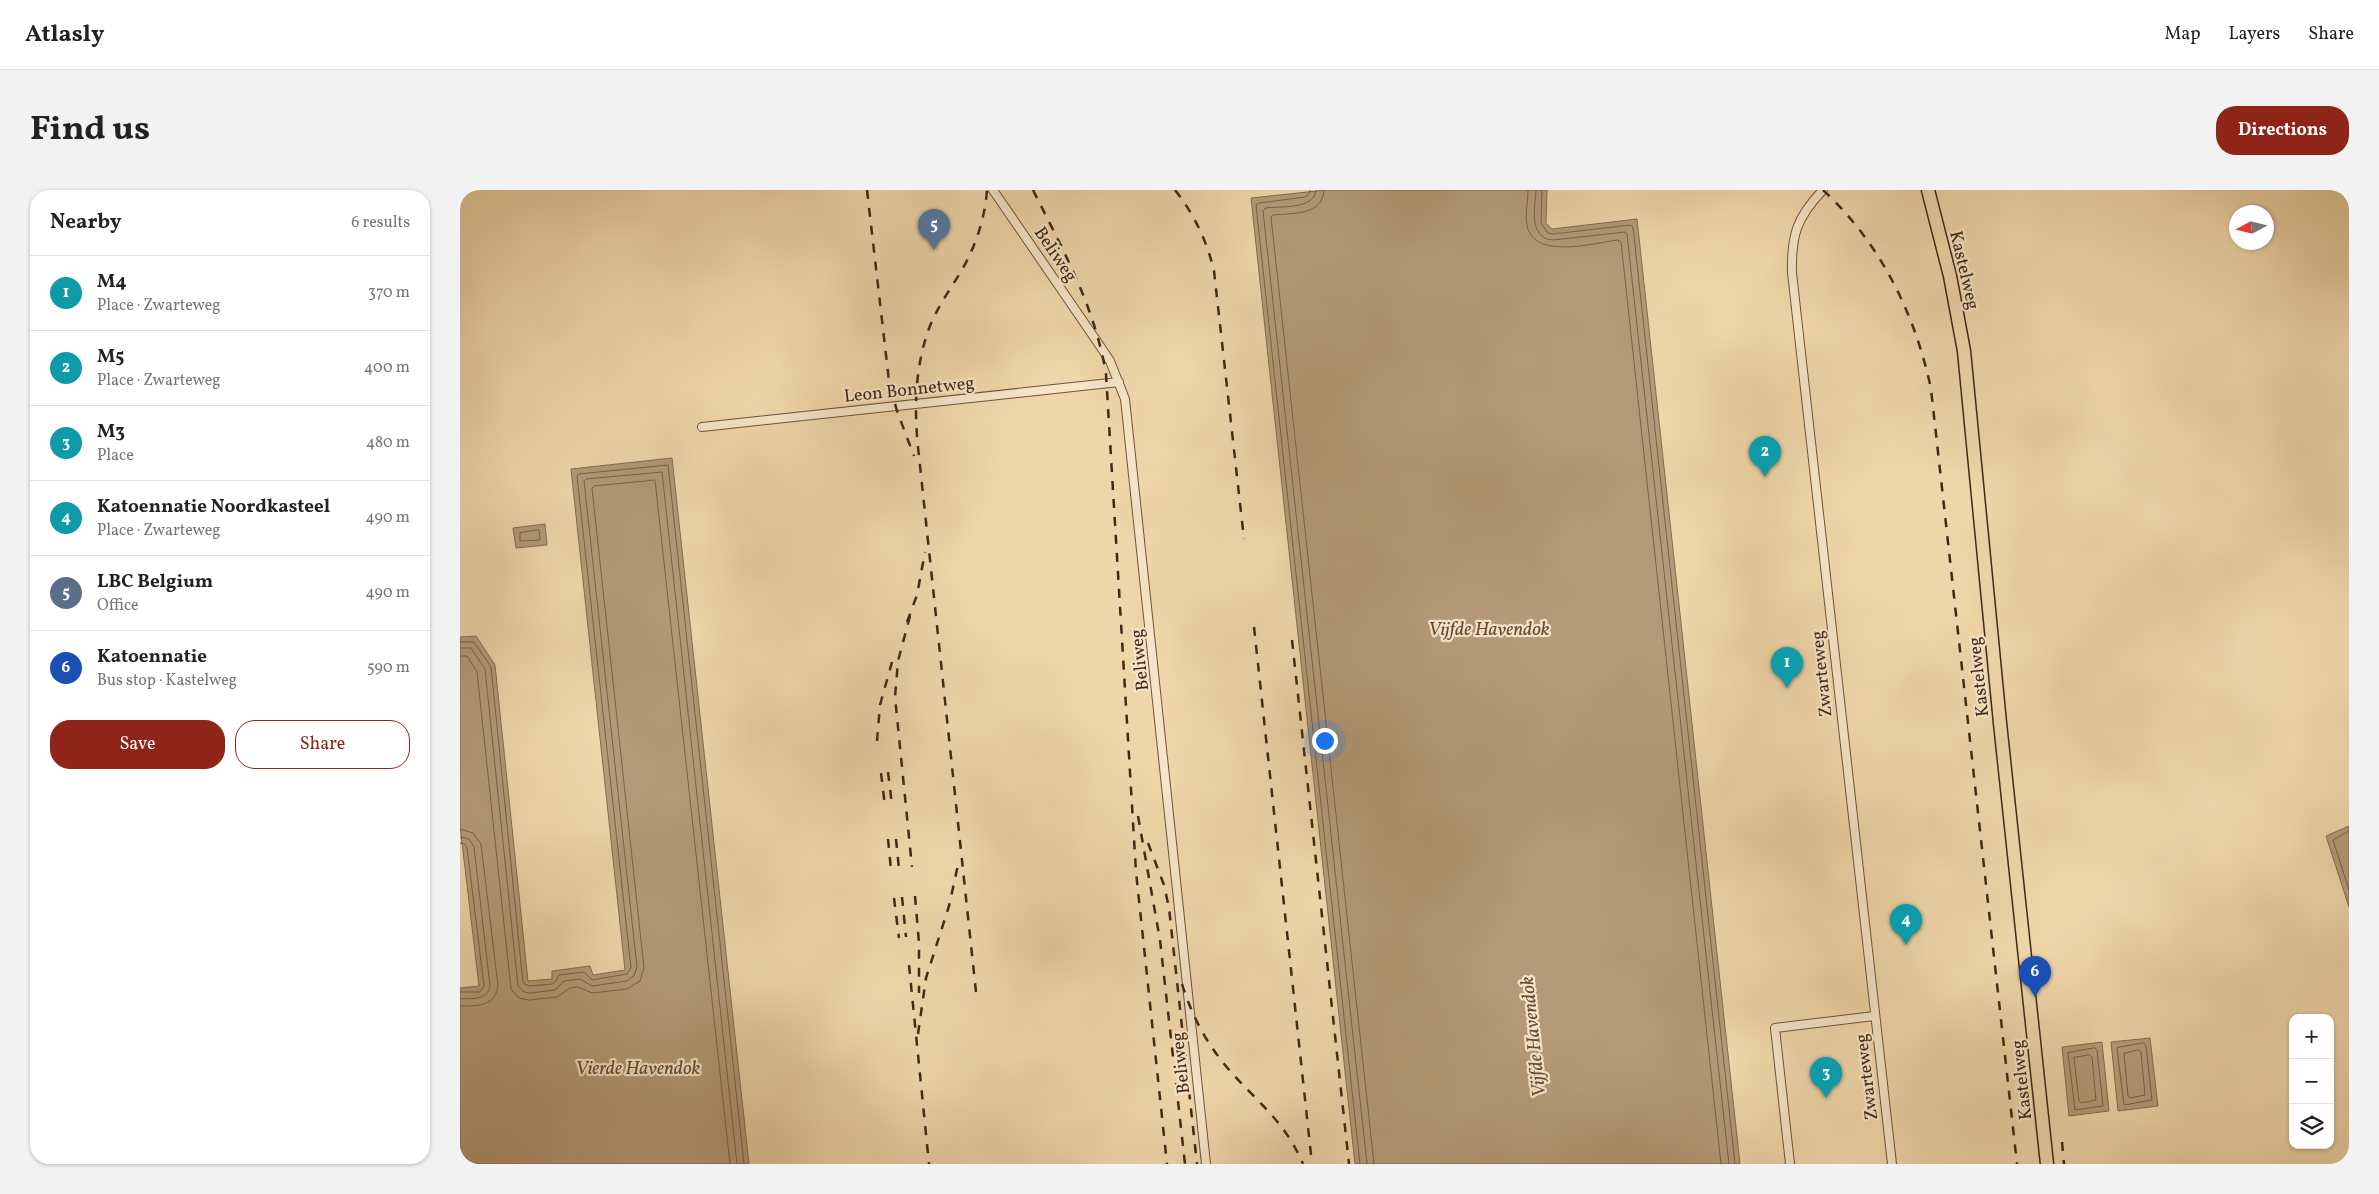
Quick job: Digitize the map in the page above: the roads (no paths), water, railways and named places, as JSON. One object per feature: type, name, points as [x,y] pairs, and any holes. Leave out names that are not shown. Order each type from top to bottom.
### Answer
[{"type":"main road","name":"Kastelweg","points":[[1928,190],[1950,276],[1964,351],[1999,713],[2048,1164]]},
{"type":"street","name":"Beliweg","points":[[993,190],[1096,340],[1119,382],[1126,408],[1206,1164]]},
{"type":"street","name":"Zwarteweg","points":[[1823,190],[1807,207],[1799,220],[1792,253],[1792,273],[1892,1164]]},
{"type":"street","name":"Leon Bonnetweg","points":[[702,427],[1119,382]]},
{"type":"street","points":[[1790,1164],[1775,1028],[1874,1016]]},
{"type":"water","name":"Vijfde Havendok","points":[[1326,190],[1547,190],[1546,223],[1552,229],[1637,219],[1740,1164],[1355,1164],[1251,198]]},
{"type":"water","name":"Vierde Havendok","points":[[672,458],[749,1164],[460,1164],[460,988],[479,986],[460,826],[460,637],[476,636],[495,665],[528,981],[552,979],[552,971],[590,966],[593,975],[625,970],[571,469]]},
{"type":"water","points":[[545,524],[547,545],[516,548],[513,528]]},
{"type":"water","points":[[2349,826],[2349,907],[2326,836]]},
{"type":"water","points":[[2150,1038],[2158,1106],[2118,1111],[2111,1042]]},
{"type":"water","points":[[2102,1042],[2109,1111],[2069,1116],[2062,1047]]},
{"type":"railway","points":[[867,190],[889,381],[897,411],[914,456]]},
{"type":"railway","points":[[976,992],[918,447],[916,401],[921,356],[930,326],[972,251],[982,221],[987,190]]},
{"type":"railway","points":[[1033,190],[1077,279],[1094,325],[1106,374],[1136,872],[1167,1164]]},
{"type":"railway","points":[[1175,190],[1199,228],[1208,249],[1214,271],[1244,539]]},
{"type":"railway","points":[[1823,190],[1862,233],[1892,281],[1915,333],[1931,389],[2017,1164]]},
{"type":"railway","points":[[907,622],[917,595],[925,552]]},
{"type":"railway","points":[[910,616],[898,661],[895,697],[912,867]]},
{"type":"railway","points":[[1254,627],[1312,1164]]},
{"type":"railway","points":[[1292,640],[1349,1164]]},
{"type":"railway","points":[[877,741],[880,705],[892,662]]},
{"type":"railway","points":[[888,772],[892,805]]},
{"type":"railway","points":[[881,773],[885,806]]},
{"type":"railway","points":[[1138,816],[1160,940],[1185,1164]]},
{"type":"railway","points":[[888,839],[891,870]]},
{"type":"railway","points":[[896,839],[899,869]]},
{"type":"railway","points":[[1148,843],[1164,885],[1169,908],[1197,1164]]},
{"type":"railway","points":[[918,1034],[926,978],[949,906],[958,865]]},
{"type":"railway","points":[[915,896],[919,943],[919,993]]},
{"type":"railway","points":[[902,897],[906,937]]},
{"type":"railway","points":[[894,898],[899,938]]},
{"type":"railway","points":[[909,965],[929,1164]]},
{"type":"railway","points":[[1182,984],[1194,1016],[1211,1046],[1236,1078],[1278,1122],[1303,1164]]},
{"type":"railway","points":[[2062,1142],[2064,1164]]},
{"type":"place","name":"LBC Belgium","points":[[934,250]]},
{"type":"place","name":"M5","points":[[1765,477]]},
{"type":"place","name":"M4","points":[[1787,688]]},
{"type":"place","name":"Katoennatie Noordkasteel","points":[[1906,945]]},
{"type":"place","name":"Katoennatie","points":[[2035,997]]},
{"type":"place","name":"M3","points":[[1826,1098]]}]
